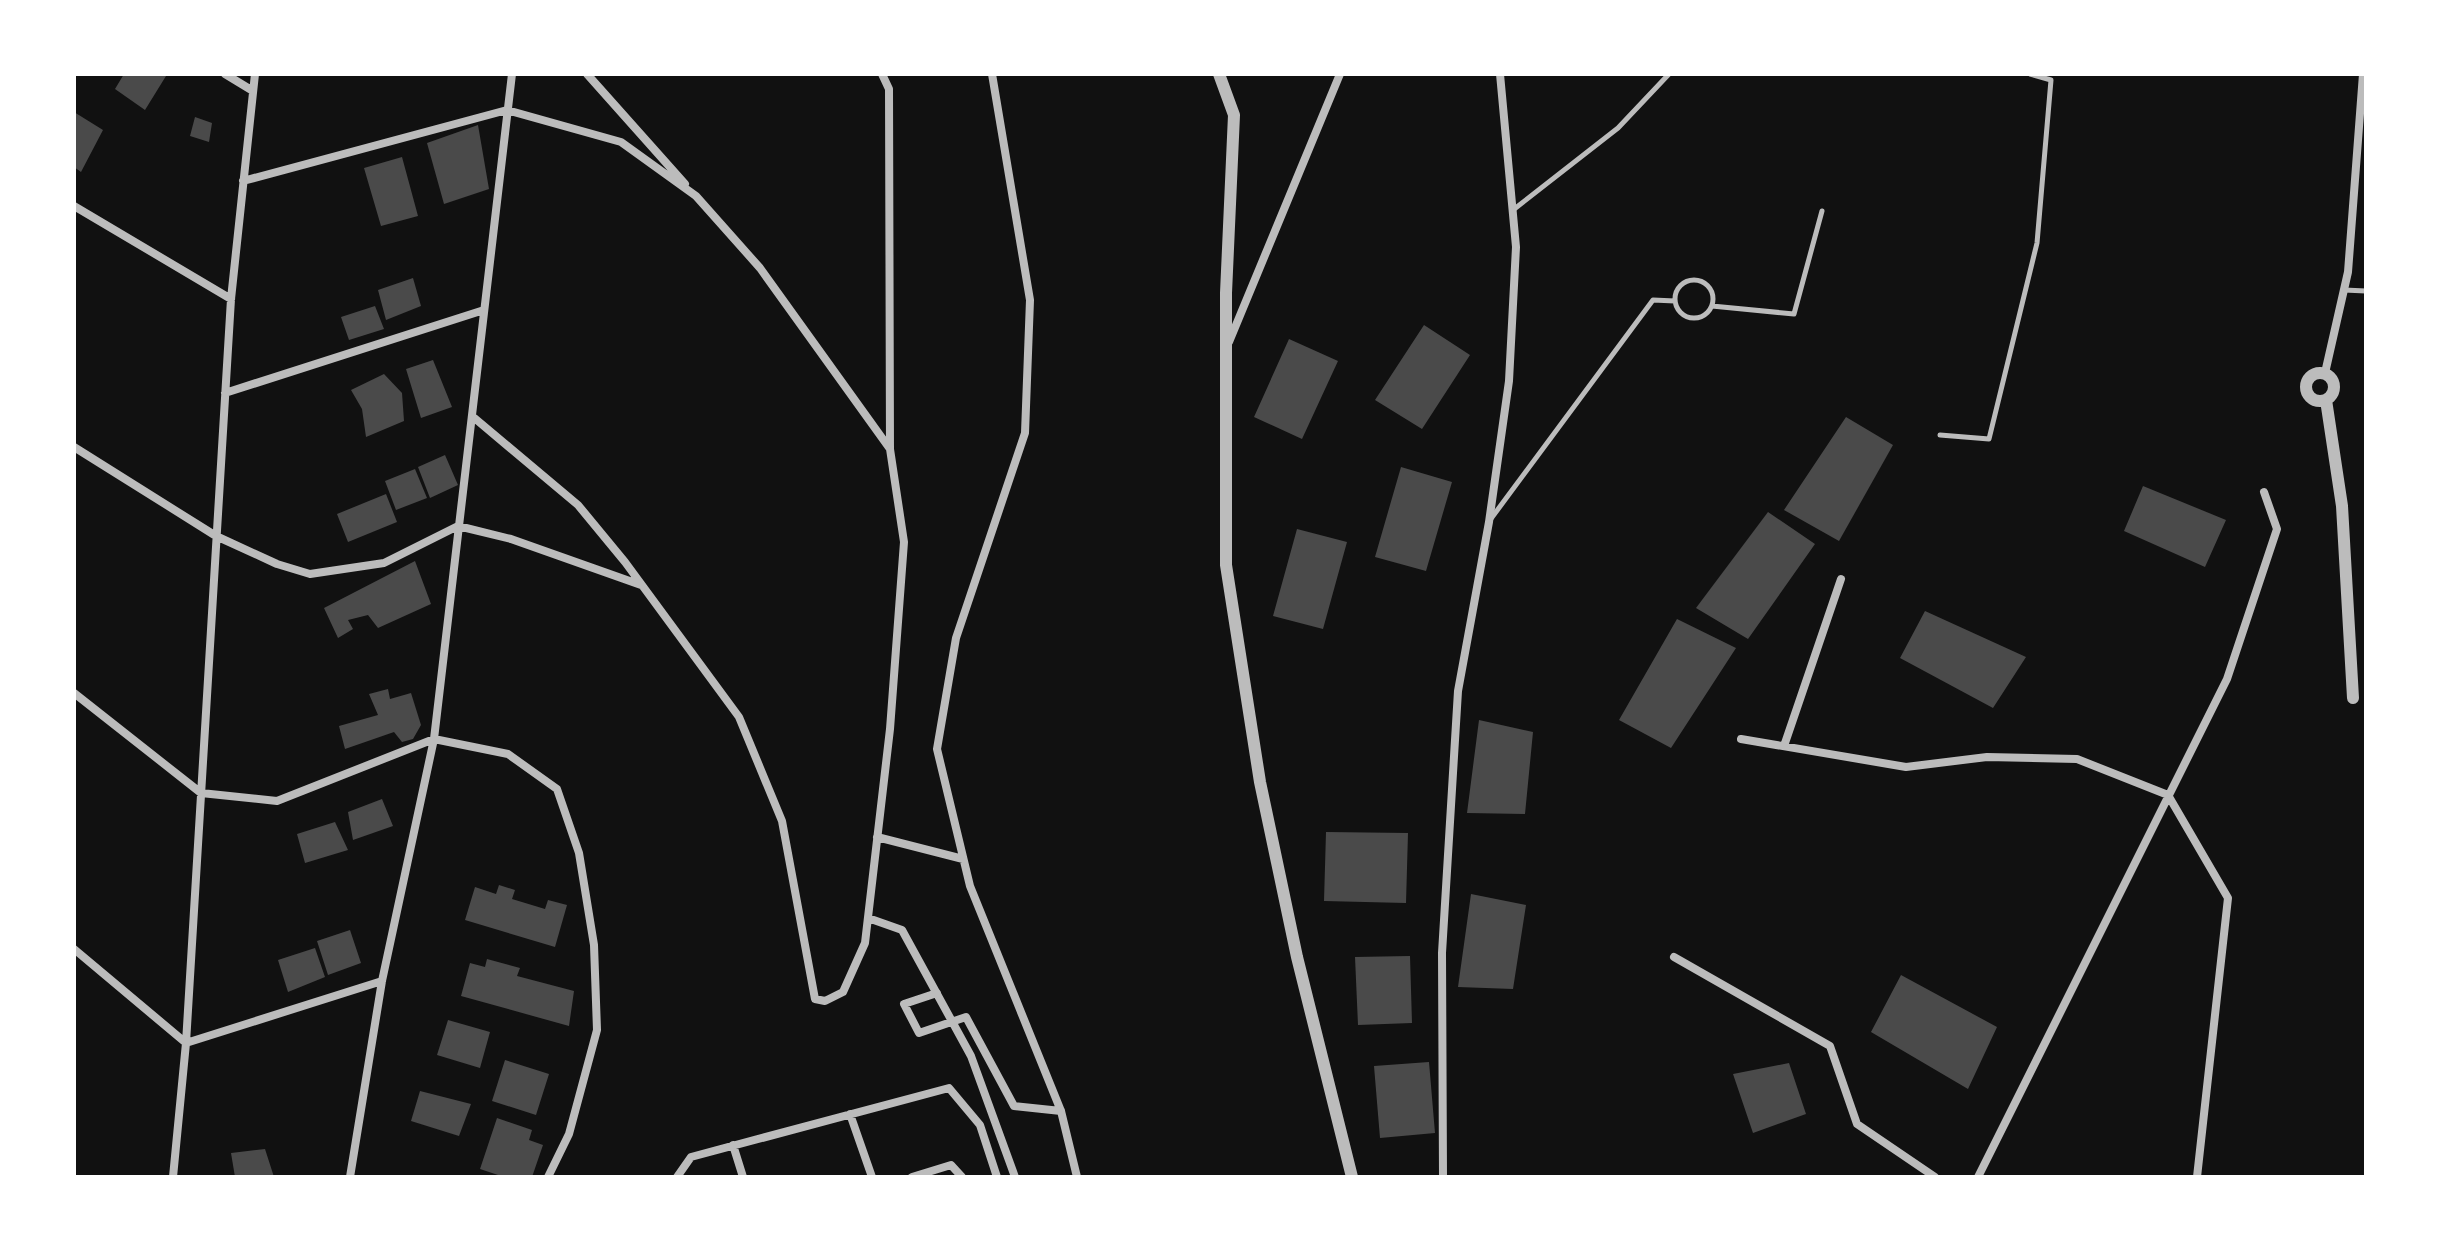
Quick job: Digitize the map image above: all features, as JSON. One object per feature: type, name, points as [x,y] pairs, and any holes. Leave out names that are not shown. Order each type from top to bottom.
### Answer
[{"type":"street","points":[[225,74],[253,91]]},
{"type":"street","points":[[173,1177],[186,1043],[231,299],[255,74]]},
{"type":"street","points":[[350,1177],[382,981],[434,739],[512,74]]},
{"type":"street","points":[[587,74],[760,268],[890,449]]},
{"type":"street","points":[[472,416],[578,505],[739,717],[782,821],[815,999],[825,1001],[843,992],[865,943],[890,729],[904,542],[890,449],[889,89],[882,74]]},
{"type":"street","points":[[992,74],[1030,300],[1025,433],[956,638],[937,749],[970,886],[1061,1111],[1077,1177]]},
{"type":"street","points":[[1219,74],[1234,115],[1226,351],[1226,565],[1260,782],[1297,957],[1352,1177]]},
{"type":"street","points":[[1226,351],[1340,74]]},
{"type":"street","points":[[1443,1177],[1442,953],[1458,691],[1489,522],[1509,381],[1516,247],[1500,74]]},
{"type":"street","points":[[2325,373],[2344,290],[2363,74]]},
{"type":"street","points":[[243,181],[507,110],[621,142],[696,196]]},
{"type":"street","points":[[74,206],[231,299]]},
{"type":"street","points":[[225,393],[484,310]]},
{"type":"street","points":[[2326,400],[2312,398],[2306,387],[2312,375],[2325,373],[2333,380],[2335,389],[2326,400],[2342,506],[2353,698]]},
{"type":"street","points":[[74,447],[216,536],[277,564],[310,574],[384,563],[458,526],[511,539],[641,585]]},
{"type":"street","points":[[1978,1177],[2227,679],[2277,529],[2264,492]]},
{"type":"street","points":[[1784,746],[1841,579]]},
{"type":"street","points":[[74,693],[201,793],[277,801],[434,739],[508,754],[557,789],[579,853],[594,945],[597,1030],[569,1134],[548,1177]]},
{"type":"street","points":[[1741,739],[1906,767],[1987,757],[2077,759],[2168,795],[2228,898],[2197,1177]]},
{"type":"street","points":[[877,837],[963,859]]},
{"type":"street","points":[[868,918],[902,930],[971,1056],[1015,1177]]},
{"type":"street","points":[[74,949],[186,1043]]},
{"type":"street","points":[[1674,957],[1830,1046],[1857,1124],[1935,1177]]},
{"type":"street","points":[[186,1043],[382,981]]},
{"type":"street","points":[[937,993],[904,1004],[919,1033],[966,1017],[1014,1106],[1061,1111]]},
{"type":"street","points":[[677,1177],[691,1157],[949,1088],[980,1125],[997,1177]]},
{"type":"street","points":[[850,1114],[872,1177]]},
{"type":"street","points":[[733,1145],[743,1177]]},
{"type":"street","points":[[912,1177],[951,1165],[962,1177]]},
{"type":"lane","points":[[1513,210],[1618,128],[1669,74]]},
{"type":"lane","points":[[1940,435],[1989,439],[2004,379],[2037,243],[2051,80],[2030,74]]},
{"type":"lane","points":[[1712,306],[1794,314],[1822,211]]},
{"type":"lane","points":[[1690,280],[1704,282],[1713,292],[1712,306],[1706,315],[1696,318],[1678,310],[1675,301],[1678,287],[1690,280]]},
{"type":"lane","points":[[2344,290],[2366,291]]},
{"type":"lane","points":[[1489,522],[1653,300],[1675,301]]},
{"type":"building","points":[[124,74],[166,76],[145,110],[115,89]]},
{"type":"building","points":[[74,112],[103,130],[81,172],[74,167]]},
{"type":"building","points":[[195,117],[212,123],[209,142],[190,136]]},
{"type":"building","points":[[478,125],[489,189],[444,204],[427,143]]},
{"type":"building","points":[[402,157],[418,216],[381,226],[364,168]]},
{"type":"building","points":[[413,278],[421,306],[386,320],[378,290]]},
{"type":"building","points":[[375,306],[384,329],[349,340],[341,317]]},
{"type":"building","points":[[1424,325],[1470,355],[1422,429],[1375,400]]},
{"type":"building","points":[[1289,339],[1338,361],[1302,439],[1254,417]]},
{"type":"building","points":[[433,360],[452,407],[421,418],[406,369]]},
{"type":"building","points":[[384,374],[402,393],[404,421],[366,437],[362,409],[351,390]]},
{"type":"building","points":[[1846,417],[1893,445],[1839,541],[1784,510]]},
{"type":"building","points":[[445,455],[458,485],[430,498],[418,467]]},
{"type":"building","points":[[1401,467],[1452,482],[1426,571],[1375,557]]},
{"type":"building","points":[[415,469],[427,498],[396,510],[385,481]]},
{"type":"building","points":[[2143,486],[2226,520],[2205,567],[2124,531]]},
{"type":"building","points":[[386,494],[397,522],[348,542],[337,514]]},
{"type":"building","points":[[1768,512],[1815,544],[1748,639],[1696,608]]},
{"type":"building","points":[[1297,529],[1347,542],[1323,629],[1273,616]]},
{"type":"building","points":[[415,561],[431,604],[378,628],[368,615],[348,620],[353,629],[338,638],[324,608]]},
{"type":"building","points":[[1925,611],[2026,657],[1993,708],[1900,658]]},
{"type":"building","points":[[1677,619],[1736,648],[1671,748],[1619,720]]},
{"type":"building","points":[[388,689],[390,699],[411,693],[421,725],[413,739],[402,742],[394,732],[345,749],[339,726],[378,715],[369,694]]},
{"type":"building","points":[[1479,720],[1533,732],[1525,814],[1467,813]]},
{"type":"building","points":[[382,799],[393,826],[353,840],[348,812]]},
{"type":"building","points":[[335,822],[348,850],[305,863],[297,834]]},
{"type":"building","points":[[1326,832],[1408,833],[1406,903],[1324,901]]},
{"type":"building","points":[[499,885],[515,890],[512,899],[545,909],[548,900],[567,905],[555,947],[465,920],[475,887],[496,894]]},
{"type":"building","points":[[1471,894],[1526,905],[1513,989],[1458,987]]},
{"type":"building","points":[[350,930],[361,963],[328,975],[317,941]]},
{"type":"building","points":[[315,948],[325,977],[288,992],[278,960]]},
{"type":"building","points":[[1410,956],[1412,1023],[1358,1025],[1355,957]]},
{"type":"building","points":[[487,959],[520,968],[517,976],[574,991],[569,1026],[461,996],[470,963],[485,967]]},
{"type":"building","points":[[1901,975],[1997,1027],[1968,1089],[1871,1032]]},
{"type":"building","points":[[448,1020],[490,1032],[480,1068],[437,1055]]},
{"type":"building","points":[[505,1060],[549,1074],[536,1115],[492,1101]]},
{"type":"building","points":[[1429,1062],[1435,1133],[1380,1138],[1374,1066]]},
{"type":"building","points":[[1789,1063],[1806,1114],[1753,1133],[1733,1074]]},
{"type":"building","points":[[420,1091],[471,1104],[459,1136],[411,1121]]},
{"type":"building","points":[[497,1118],[532,1130],[529,1140],[543,1145],[532,1177],[504,1177],[480,1169]]},
{"type":"building","points":[[265,1149],[274,1177],[235,1177],[231,1153]]}]
